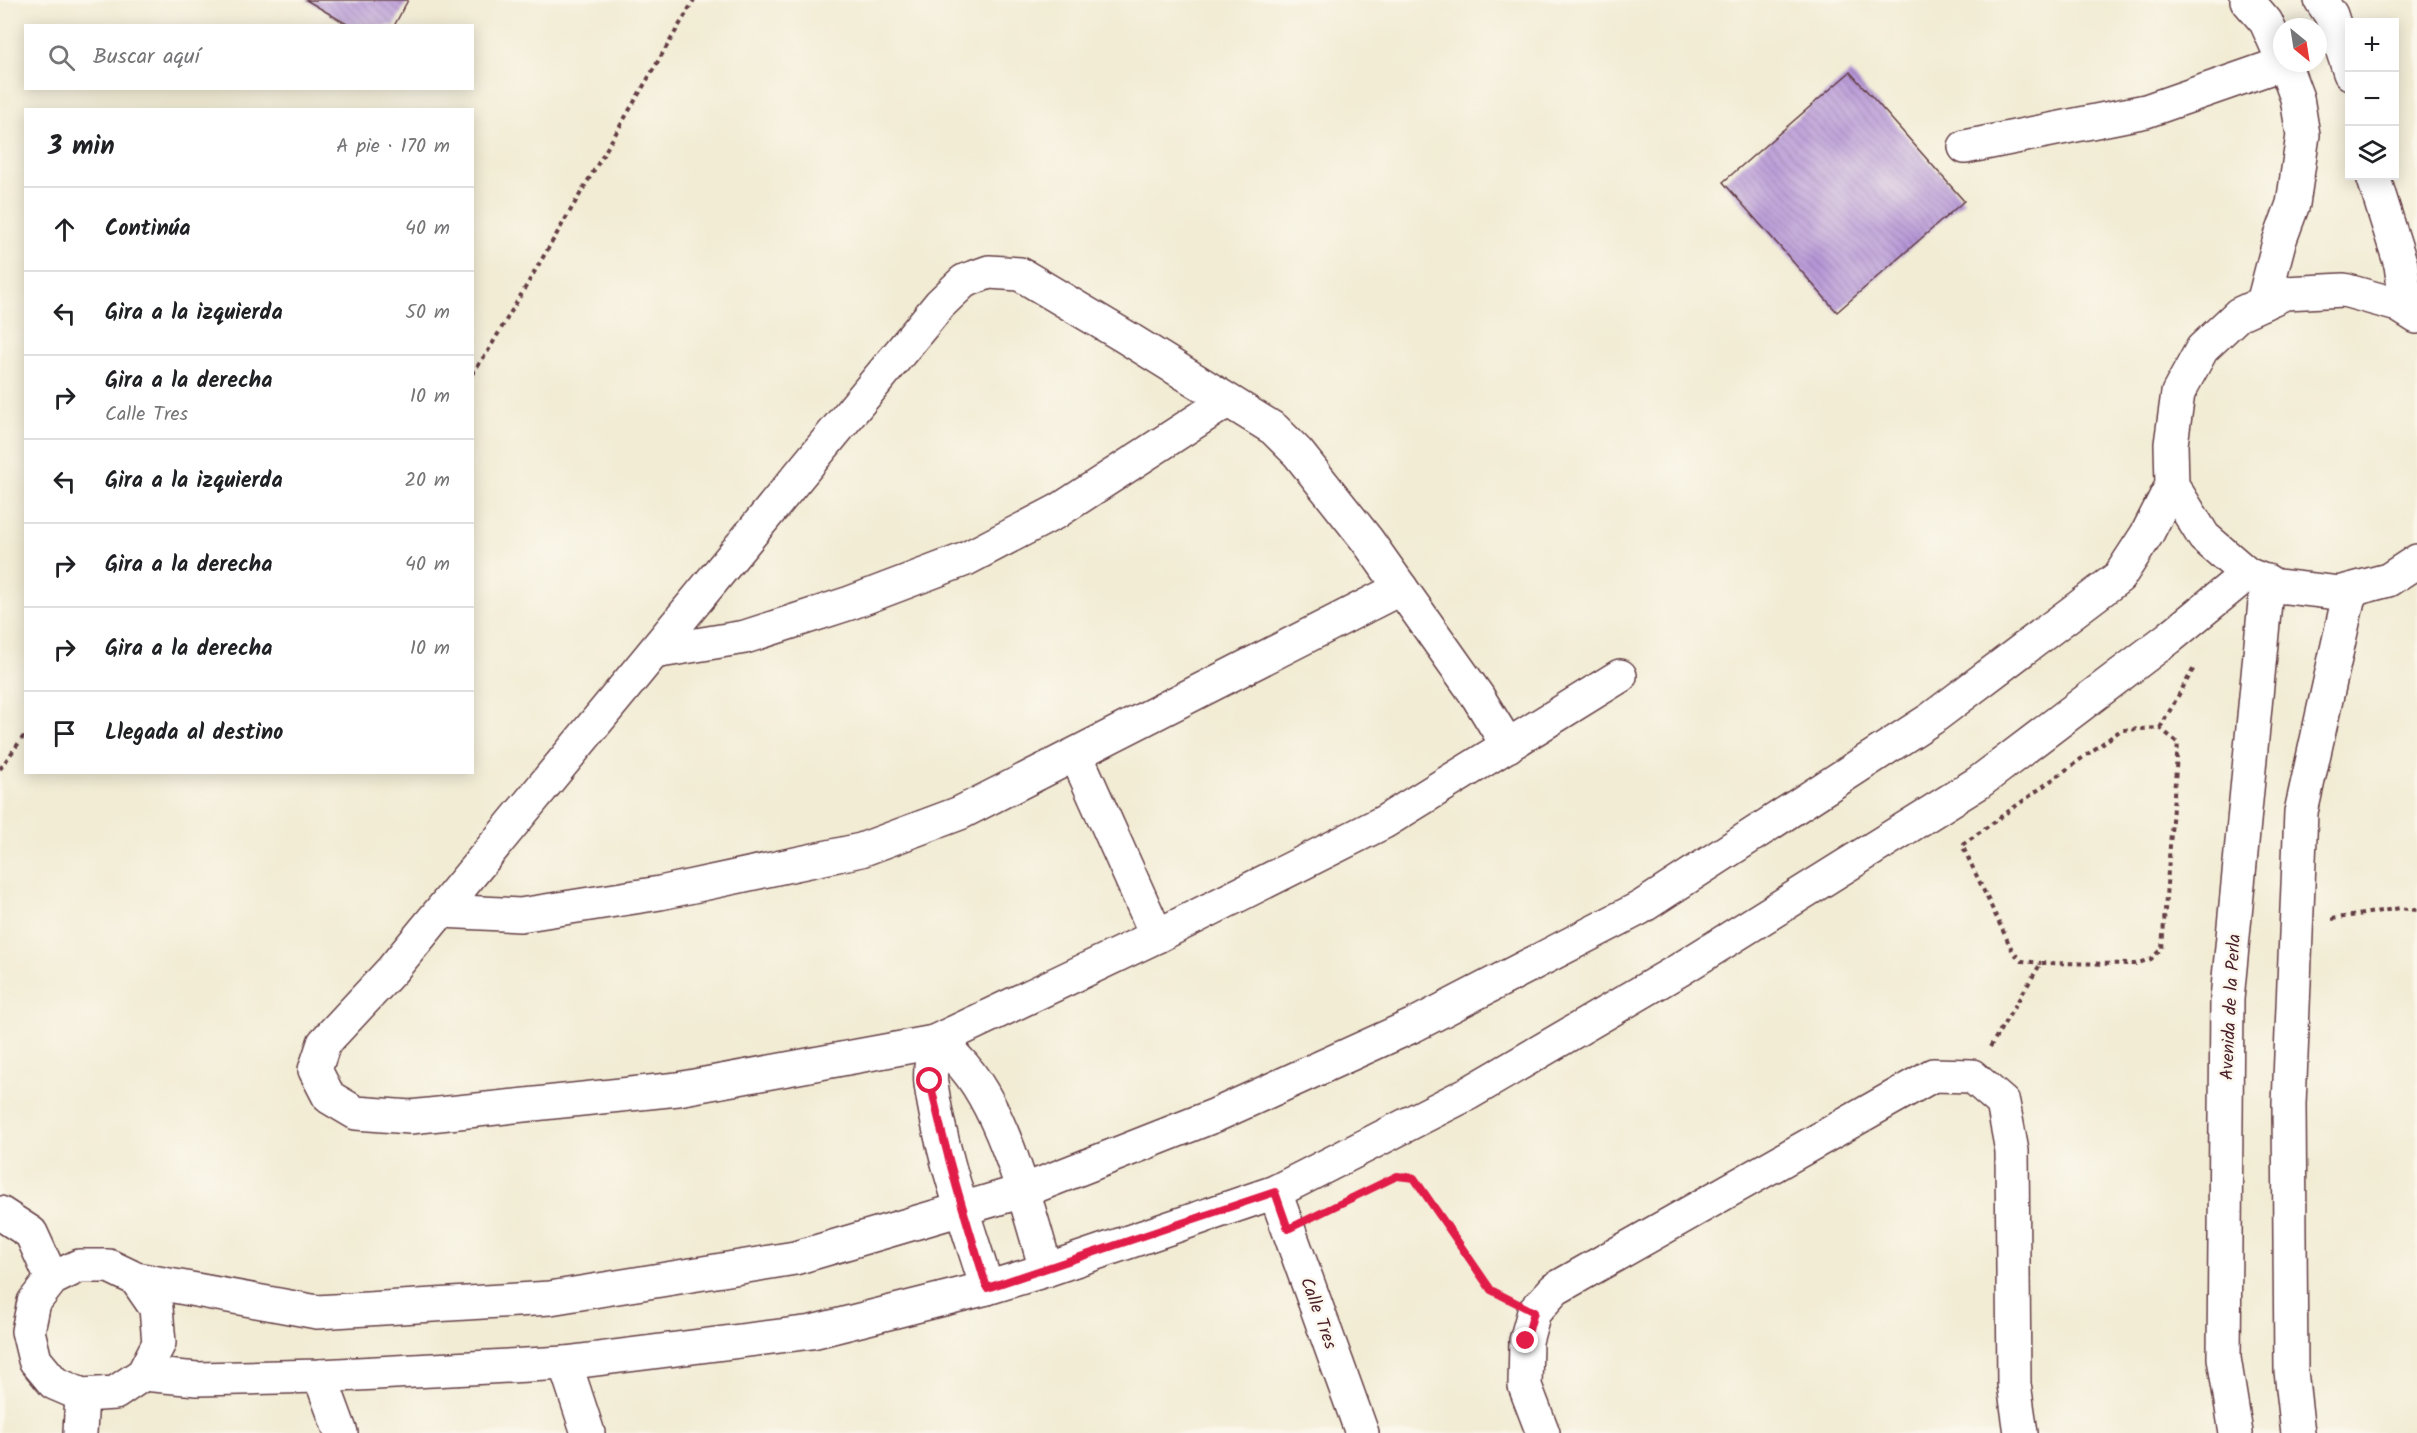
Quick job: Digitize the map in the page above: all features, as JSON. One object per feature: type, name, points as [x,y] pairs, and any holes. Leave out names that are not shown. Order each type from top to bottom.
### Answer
[{"type":"street","points":[[2247,0],[2265,22],[2273,39]]},
{"type":"street","points":[[2321,0],[2331,15],[2349,72]]},
{"type":"street","points":[[1965,147],[2146,111],[2273,67]]},
{"type":"street","points":[[2263,303],[2279,242],[2293,204],[2303,135],[2301,111],[2287,72]]},
{"type":"street","points":[[2374,180],[2401,265],[2412,314]]},
{"type":"street","points":[[1508,746],[1478,697],[1367,540],[1298,453],[1274,429],[1020,274],[989,272],[964,280],[932,313],[392,970],[324,1043],[315,1070],[329,1097],[356,1113],[410,1117],[678,1089],[934,1042],[1157,936],[1384,822],[1508,746],[1620,676]]},
{"type":"street","points":[[136,1279],[156,1308],[159,1343],[143,1374],[114,1393],[82,1395],[54,1383],[35,1360],[28,1331],[34,1302],[52,1279],[79,1266],[109,1266],[136,1279],[317,1312],[550,1298],[795,1258],[1023,1191],[1216,1115],[1414,1025],[1640,908],[1931,718],[2119,577],[2147,534],[2172,486],[2171,444],[2178,393],[2202,349],[2238,314],[2285,293],[2344,290],[2398,305],[2412,314]]},
{"type":"street","points":[[654,652],[745,637],[850,603],[966,559],[1058,511],[1227,400]]},
{"type":"street","points":[[2172,486],[2204,537],[2257,578],[2277,586],[2339,594],[2388,580],[2417,561]]},
{"type":"street","points":[[143,1374],[197,1379],[320,1376],[565,1363],[812,1332],[987,1288],[1275,1192],[1468,1093],[1678,970],[1968,789],[2169,638],[2257,578]]},
{"type":"street","name":"Avenida de la Perla","points":[[2236,1433],[2224,1358],[2227,999],[2257,578]]},
{"type":"street","points":[[441,911],[520,915],[660,893],[861,850],[960,813],[1401,588]]},
{"type":"street","points":[[2298,1433],[2290,1371],[2289,1104],[2301,812],[2350,591]]},
{"type":"street","points":[[1076,755],[1157,936]]},
{"type":"street","points":[[934,1042],[957,1059],[983,1094],[1023,1191],[1046,1270]]},
{"type":"street","points":[[934,1042],[930,1081],[962,1209],[987,1288]]},
{"type":"street","points":[[1543,1433],[1525,1386],[1526,1341],[1534,1312],[1555,1289],[1933,1075],[1972,1076],[2003,1103],[2012,1151],[2014,1384],[2021,1433]]},
{"type":"street","name":"Calle Tres","points":[[1275,1192],[1362,1433]]},
{"type":"street","points":[[0,1213],[31,1233],[52,1279]]},
{"type":"street","points":[[565,1363],[588,1433]]},
{"type":"street","points":[[320,1376],[341,1433]]},
{"type":"street","points":[[80,1433],[82,1395]]},
{"type":"path","points":[[474,371],[494,341],[694,0]]},
{"type":"path","points":[[2160,728],[2178,743],[2162,948],[2151,959],[2135,964],[2041,963],[2022,962],[2013,952],[1962,844],[2121,730],[2160,728]]},
{"type":"path","points":[[0,769],[24,737]]},
{"type":"path","points":[[2296,925],[2400,908],[2417,910]]},
{"type":"path","points":[[1972,1076],[2041,963]]},
{"type":"path","points":[[1288,1229],[1397,1176],[1414,1178],[1491,1290],[1534,1312]]},
{"type":"building","points":[[306,0],[408,0],[395,24],[347,24]]},
{"type":"building","points":[[1850,72],[1964,201],[1837,312],[1723,182]]},
{"type":"route","points":[[930,1081],[962,1209],[987,1288],[1275,1192],[1288,1229],[1397,1176],[1414,1178],[1491,1290],[1534,1312],[1526,1341]]}]
